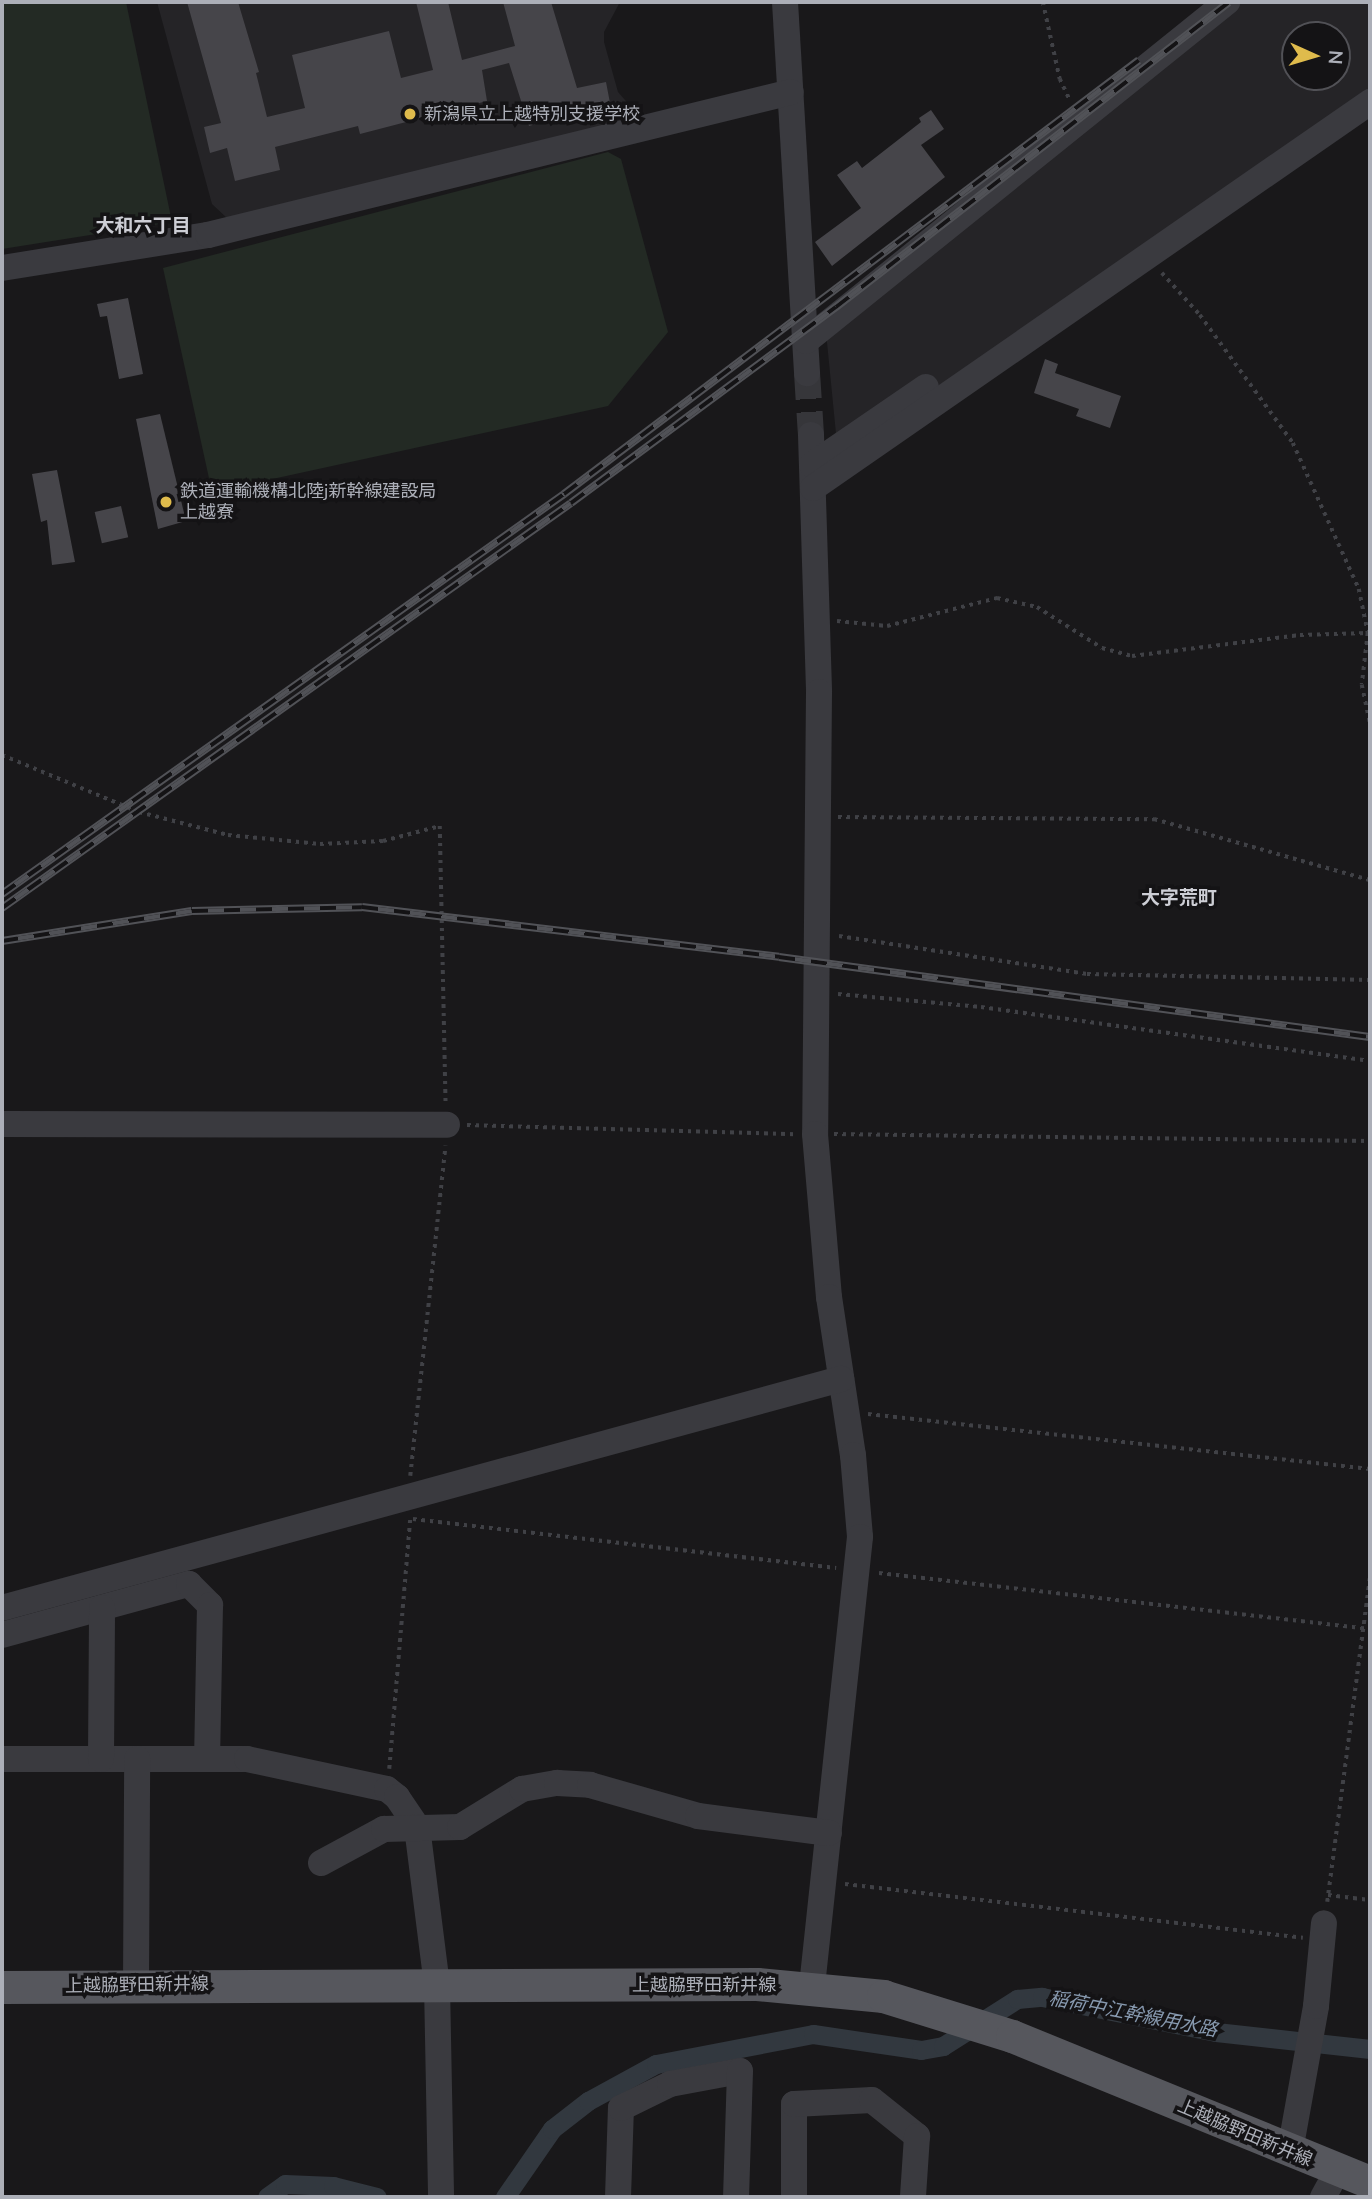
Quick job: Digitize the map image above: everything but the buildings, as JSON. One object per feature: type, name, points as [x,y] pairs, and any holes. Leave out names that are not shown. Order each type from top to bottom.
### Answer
[{"type":"main road","name":"上越脇野田新井線","points":[[2,1987],[136,1984],[812,1987],[883,1996],[986,2028],[1290,2151],[1330,2185],[1370,2182]]},
{"type":"street","points":[[785,2],[807,373]]},
{"type":"street","points":[[806,341],[1079,118],[1227,2]]},
{"type":"street","points":[[812,476],[1370,81]]},
{"type":"street","points":[[2,268],[208,235],[791,92]]},
{"type":"street","points":[[812,476],[1370,102]]},
{"type":"street","points":[[811,435],[818,817],[816,1134],[841,1379],[858,1496],[859,1571],[812,1987]]},
{"type":"street","points":[[2,1124],[447,1125]]},
{"type":"street","points":[[2,1608],[409,1509],[841,1379]]},
{"type":"street","points":[[2,1635],[189,1584],[210,1605],[207,1758]]},
{"type":"street","points":[[102,1608],[102,1759]]},
{"type":"street","points":[[2,1759],[207,1758],[277,1763],[387,1789],[417,1827],[437,1985],[440,2197]]},
{"type":"street","points":[[136,1984],[137,1759]]},
{"type":"street","points":[[321,1863],[384,1829],[460,1827],[522,1789],[557,1783],[590,1784],[698,1816],[829,1833]]},
{"type":"street","points":[[1290,2151],[1323,1931]]},
{"type":"street","points":[[618,2197],[621,2108],[670,2084],[740,2071],[736,2197]]},
{"type":"street","points":[[794,2197],[794,2105],[872,2100],[917,2136],[913,2197]]},
{"type":"path","points":[[1043,2],[1060,79],[1079,118]]},
{"type":"path","points":[[1149,252],[1293,443],[1359,589],[1368,633],[1362,685],[1370,723]]},
{"type":"path","points":[[835,621],[887,626],[997,598],[1037,607],[1102,648],[1132,656],[1300,635],[1368,633]]},
{"type":"path","points":[[2,755],[139,812],[228,835],[320,844],[383,841],[440,826],[447,1125],[409,1509],[387,1789]]},
{"type":"path","points":[[818,817],[1154,819],[1370,880]]},
{"type":"path","points":[[816,932],[1087,974],[1370,980]]},
{"type":"path","points":[[815,992],[981,1007],[1370,1061]]},
{"type":"path","points":[[447,1125],[816,1134],[1370,1141]]},
{"type":"path","points":[[846,1412],[1370,1469]]},
{"type":"path","points":[[409,1509],[859,1571],[1370,1629]]},
{"type":"path","points":[[824,1881],[1323,1931],[1370,1574]]},
{"type":"path","points":[[1328,1895],[1370,1900]]},
{"type":"shaded area","points":[[2,2],[126,2],[172,222],[2,249]]},
{"type":"shaded area","name":"新潟県立上越特別支援学校","points":[[157,2],[620,2],[604,32],[604,42],[618,92],[632,108],[633,119],[228,219],[212,204]]},
{"type":"shaded area","points":[[1240,2],[1370,2],[1370,94],[838,454],[826,332]]},
{"type":"shaded area","points":[[608,152],[621,159],[668,332],[608,406],[212,492],[163,268]]},
{"type":"waterway","name":"稲荷中江幹線用水路","points":[[505,2197],[552,2129],[588,2101],[656,2064],[813,2034],[921,2050],[943,2046],[1017,1999],[1042,1997],[1216,2032],[1370,2049]]},
{"type":"waterway","name":"稲荷中江幹線用水路","points":[[267,2197],[285,2184],[333,2186],[377,2197]]},
{"type":"tunnel","points":[[807,373],[811,435]]},
{"type":"railway","points":[[2,908],[571,503],[836,307],[1229,2]]},
{"type":"railway","points":[[2,894],[564,494],[1139,60]]},
{"type":"railway","points":[[2,941],[192,911],[362,907],[779,957],[1370,1037]]},
{"type":"place","name":"新潟県立上越特別支援学校","points":[[410,114]]},
{"type":"place","name":"鉄道運輸機構北陸j新幹線建設局 上越寮","points":[[166,502]]},
{"type":"district","name":"大和六丁目","points":[[143,227]]},
{"type":"district","name":"大字荒町","points":[[1179,899]]}]
